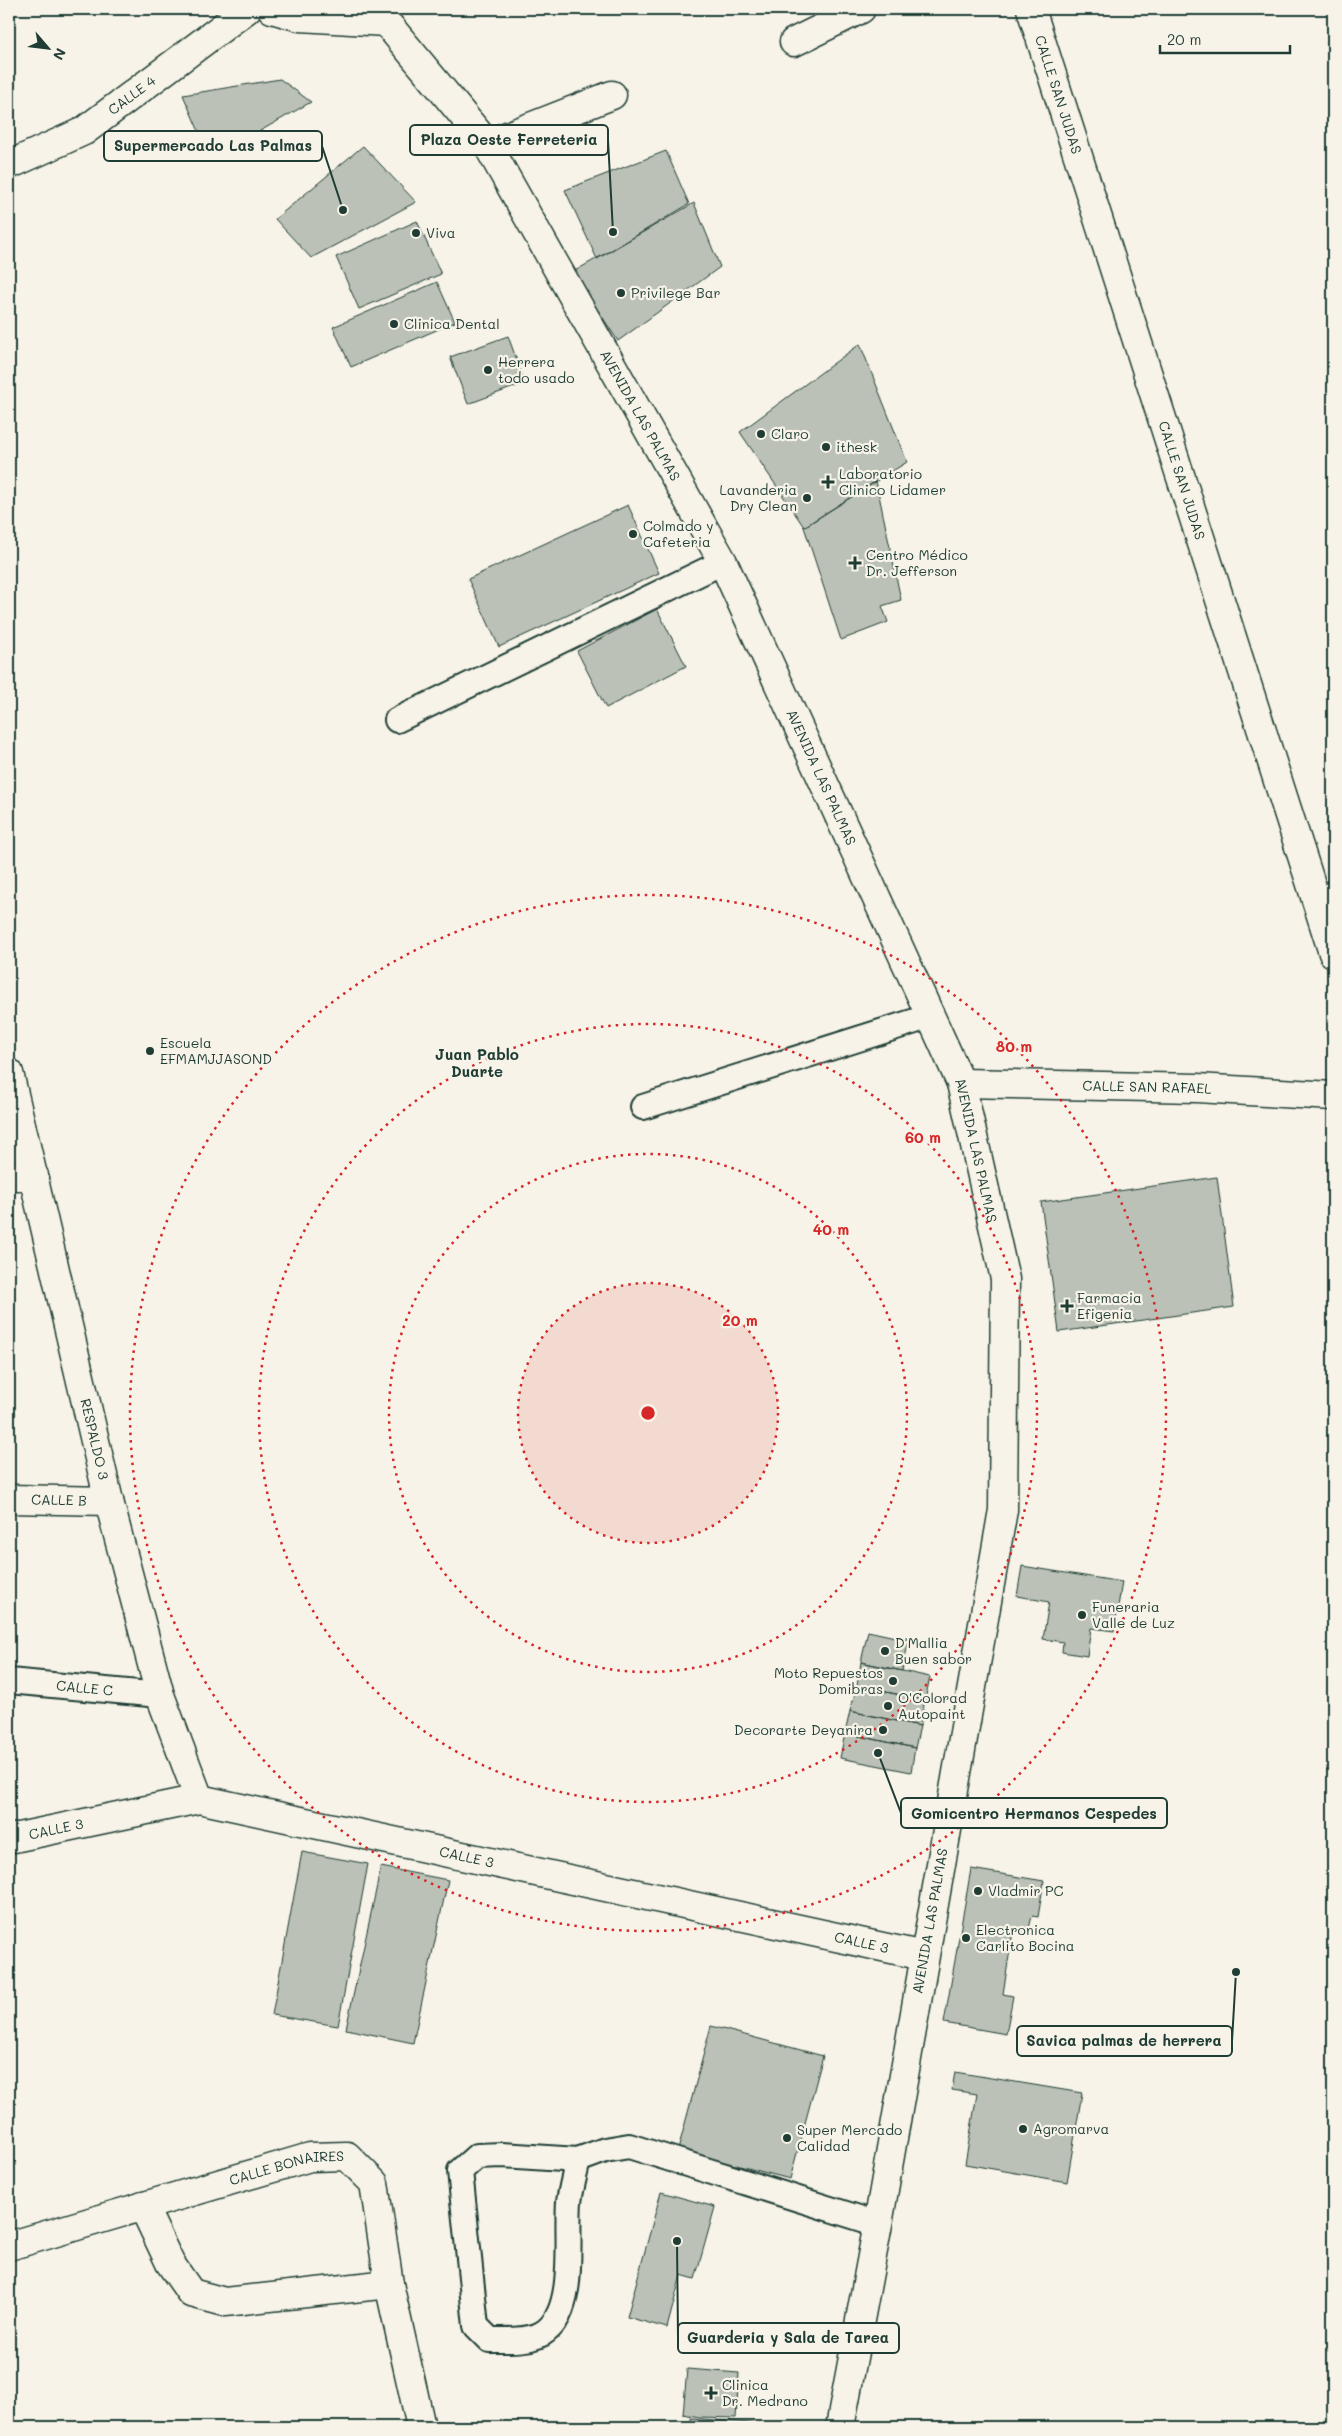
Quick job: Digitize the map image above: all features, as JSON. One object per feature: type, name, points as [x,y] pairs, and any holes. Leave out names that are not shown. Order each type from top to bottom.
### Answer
[{"type":"street","name":"CALLE 4","points":[[9,165],[84,131],[247,9]]},
{"type":"street","points":[[272,9],[300,17],[383,16]]},
{"type":"street","points":[[794,42],[861,9]]},
{"type":"street","name":"CALLE SAN JUDAS","points":[[1031,9],[1333,953]]},
{"type":"street","name":"AVENIDA LAS PALMAS","points":[[383,16],[487,144],[723,562],[961,1083],[1005,1279],[1003,1510],[878,2224],[840,2427]]},
{"type":"street","points":[[487,144],[612,95]]},
{"type":"street","name":"RESPALDO 3","points":[[9,1073],[22,1176],[160,1695],[199,1799]]},
{"type":"street","name":"CALLE SAN RAFAEL","points":[[961,1083],[1197,1088],[1333,1096]]},
{"type":"street","name":"CALLE B","points":[[9,1499],[109,1501]]},
{"type":"street","name":"CALLE 3","points":[[9,1839],[199,1799],[924,1956]]},
{"type":"street","name":"CALLE BONAIRES","points":[[9,2246],[310,2157],[347,2156],[374,2183],[389,2284],[421,2427]]},
{"type":"street","points":[[143,2206],[170,2263],[191,2293],[226,2302],[389,2284]]},
{"type":"lane","points":[[397,720],[723,562]]},
{"type":"lane","points":[[643,1106],[931,1016]]},
{"type":"lane","name":"CALLE C","points":[[9,1682],[160,1695]]},
{"type":"lane","points":[[578,2160],[570,2202],[567,2280],[560,2313],[546,2332],[520,2340],[490,2340],[476,2326],[460,2170],[477,2156],[502,2155],[578,2160],[605,2150],[629,2146],[878,2224]]},
{"type":"building","points":[[280,79],[311,102],[211,159],[183,95]]},
{"type":"building","points":[[363,146],[416,202],[311,258],[275,219]]},
{"type":"building","points":[[666,151],[689,204],[597,259],[565,190]]},
{"type":"building","points":[[694,203],[720,267],[618,341],[573,272]]},
{"type":"building","points":[[417,221],[441,274],[359,309],[336,257]]},
{"type":"building","name":"Clinica Dental","points":[[437,282],[455,322],[351,367],[333,327]]},
{"type":"building","name":"Herrera todo usado","points":[[508,336],[525,383],[468,404],[450,357]]},
{"type":"building","name":"ithesk","points":[[860,344],[907,462],[804,527],[740,432]]},
{"type":"building","name":"Centro Médico Dr. Jefferson","points":[[876,481],[901,600],[882,606],[888,622],[841,640],[804,527]]},
{"type":"building","points":[[628,505],[659,573],[499,647],[468,579]]},
{"type":"building","points":[[657,609],[686,666],[606,708],[577,651]]},
{"type":"building","points":[[1217,1177],[1234,1307],[1059,1332],[1041,1202]]},
{"type":"building","name":"Funeraria Valle de Luz","points":[[1022,1566],[1122,1582],[1114,1631],[1091,1628],[1087,1656],[1062,1652],[1063,1642],[1043,1639],[1049,1602],[1017,1596]]},
{"type":"building","name":"D'Mallia Buen sabor","points":[[868,1631],[909,1640],[902,1671],[861,1662]]},
{"type":"building","name":"Moto Repuestos Domibras","points":[[861,1662],[930,1677],[925,1700],[857,1686]]},
{"type":"building","name":"O'Colorad Autopaint","points":[[857,1686],[925,1700],[920,1726],[850,1711]]},
{"type":"building","name":"Decorarte Deyanira","points":[[850,1711],[920,1726],[915,1748],[845,1733]]},
{"type":"building","points":[[845,1733],[915,1748],[911,1772],[840,1758]]},
{"type":"building","points":[[302,1852],[368,1864],[338,2026],[272,2015]]},
{"type":"building","points":[[381,1867],[448,1880],[413,2043],[346,2029]]},
{"type":"building","points":[[971,1869],[1044,1881],[1038,1917],[1032,1916],[1028,1933],[1013,1931],[1003,1994],[1013,1996],[1006,2034],[944,2023]]},
{"type":"building","points":[[711,2026],[823,2056],[790,2179],[678,2150]]},
{"type":"building","name":"Agromarva","points":[[955,2072],[1082,2093],[1067,2182],[965,2164],[977,2094],[952,2090]]},
{"type":"building","points":[[661,2192],[715,2207],[695,2279],[681,2275],[667,2328],[627,2317]]},
{"type":"building","name":"Clinica Dr. Medrano","points":[[687,2369],[739,2373],[736,2418],[699,2417],[683,2414]]},
{"type":"building","points":[[691,2418],[786,2426],[786,2427],[691,2427]]},
{"type":"place","name":"Supermercado Las Palmas","points":[[343,210]]},
{"type":"place","name":"Plaza Oeste Ferreteria","points":[[613,232]]},
{"type":"place","name":"Viva","points":[[416,233]]},
{"type":"place","name":"Privilege Bar","points":[[621,293]]},
{"type":"place","name":"Clinica Dental","points":[[394,324]]},
{"type":"place","name":"Herrera todo usado","points":[[488,370]]},
{"type":"place","name":"Claro","points":[[761,434]]},
{"type":"place","name":"ithesk","points":[[826,447]]},
{"type":"place","name":"Laboratorio Clinico Lidamer","points":[[828,482]]},
{"type":"place","name":"Lavanderia Dry Clean","points":[[807,498]]},
{"type":"place","name":"Colmado y Cafeteria","points":[[633,534]]},
{"type":"place","name":"Centro Médico Dr. Jefferson","points":[[855,563]]},
{"type":"place","name":"Escuela EFMAMJJASOND","points":[[150,1051]]},
{"type":"place","name":"Farmacia Efigenia","points":[[1067,1306]]},
{"type":"place","name":"Funeraria Valle de Luz","points":[[1082,1615]]},
{"type":"place","name":"D'Mallia Buen sabor","points":[[885,1651]]},
{"type":"place","name":"Moto Repuestos Domibras","points":[[893,1681]]},
{"type":"place","name":"O'Colorad Autopaint","points":[[888,1706]]},
{"type":"place","name":"Decorarte Deyanira","points":[[883,1730]]},
{"type":"place","name":"Gomicentro Hermanos Cespedes","points":[[878,1753]]},
{"type":"place","name":"Vladmir PC","points":[[978,1891]]},
{"type":"place","name":"Electronica Carlito Bocina","points":[[966,1938]]},
{"type":"place","name":"Savica palmas de herrera","points":[[1236,1972]]},
{"type":"place","name":"Agromarva","points":[[1023,2129]]},
{"type":"place","name":"Super Mercado Calidad","points":[[787,2138]]},
{"type":"place","name":"Guarderia y Sala de Tarea","points":[[677,2241]]},
{"type":"place","name":"Clinica Dr. Medrano","points":[[711,2393]]},
{"type":"district","name":"Juan Pablo Duarte","points":[[477,1064]]}]
